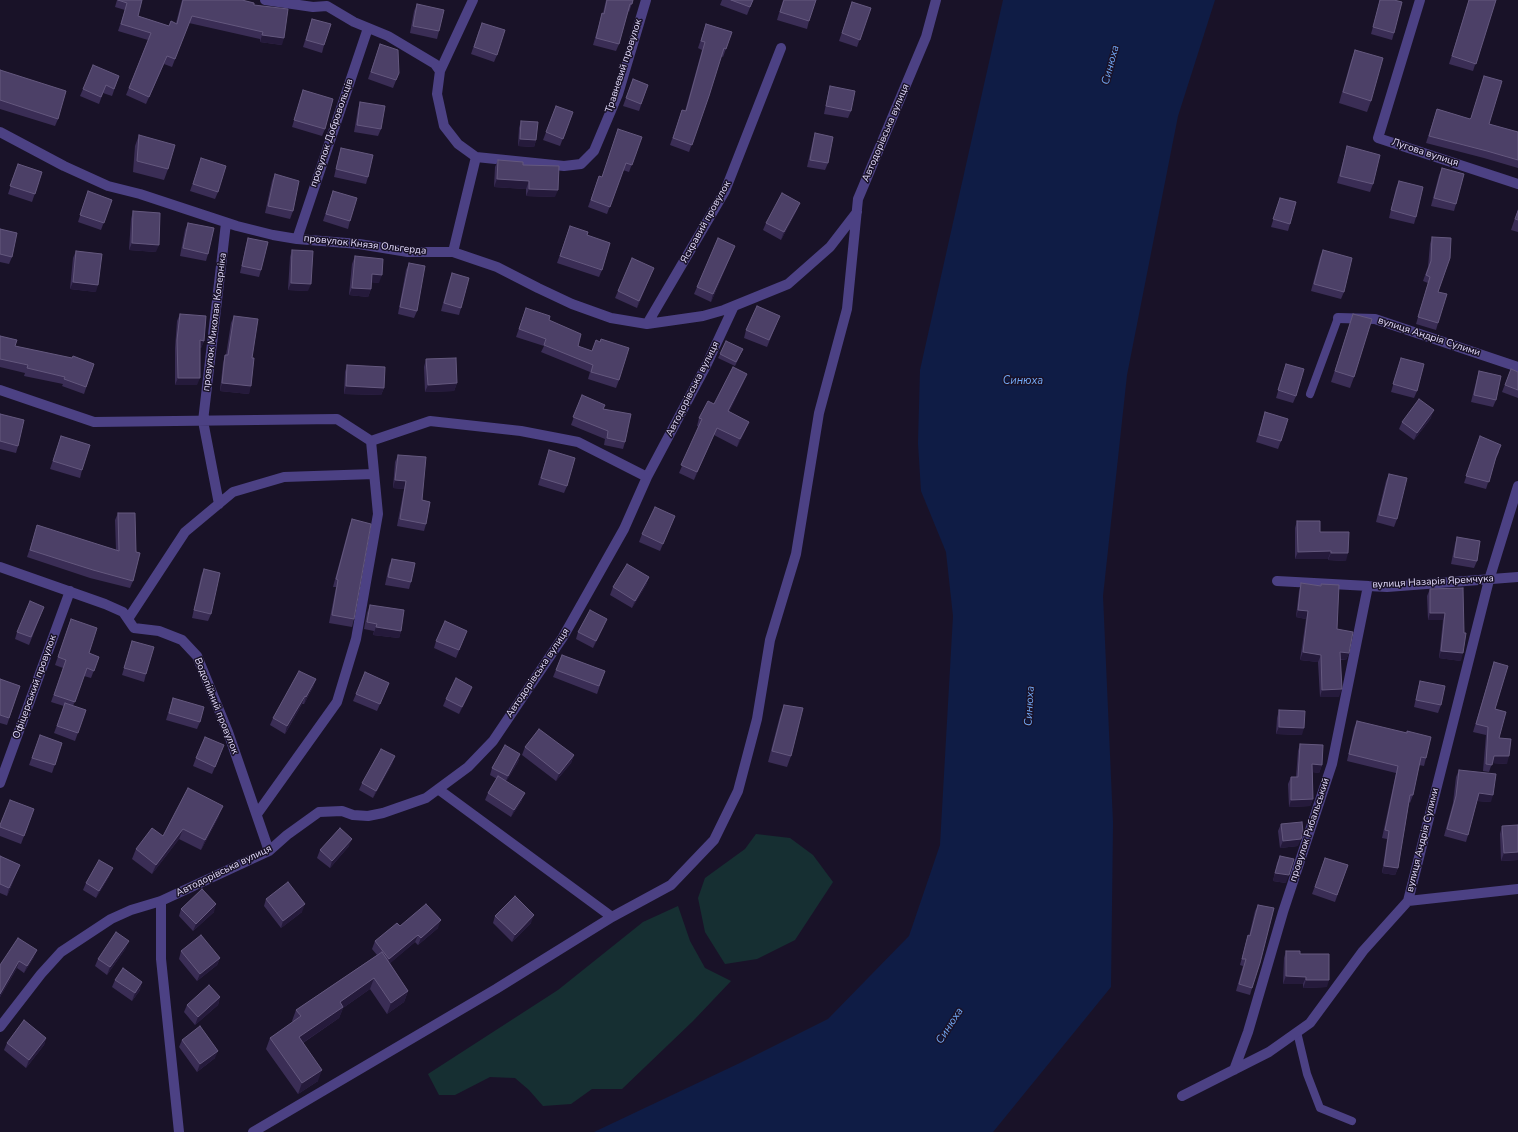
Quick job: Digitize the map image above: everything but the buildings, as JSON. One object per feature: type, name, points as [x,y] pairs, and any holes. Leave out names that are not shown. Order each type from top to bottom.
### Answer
[{"type":"street","points":[[265,0],[327,6],[354,22],[388,36],[435,64],[440,71]]},
{"type":"street","points":[[452,252],[476,156],[458,144],[444,126],[438,94],[440,71],[473,0]]},
{"type":"street","name":"Травневий провулок","points":[[476,156],[564,166],[580,164],[594,151],[618,94],[646,0]]},
{"type":"street","name":"Автодорівська вулиця","points":[[0,1027],[41,974],[61,952],[112,919],[131,910],[161,901],[269,851],[287,835],[319,812],[342,812],[353,815],[368,816],[426,798],[468,767],[493,741],[563,638],[624,529],[647,477],[706,366],[734,306],[788,284],[830,247],[857,211],[858,199],[926,37],[936,0]]},
{"type":"street","name":"Лугова вулиця","points":[[1420,0],[1378,138],[1518,184]]},
{"type":"street","name":"провулок Добровольців","points":[[297,238],[368,28]]},
{"type":"street","name":"Яскравий провулок","points":[[647,324],[725,191],[781,48]]},
{"type":"street","name":"провулок Князя Ольгерда","points":[[0,132],[64,166],[108,186],[140,194],[226,223],[273,235],[359,244],[408,252],[452,252],[497,267],[572,304],[611,318],[647,324],[703,316],[734,306]]},
{"type":"street","points":[[253,1132],[496,989],[612,917],[671,885],[714,840],[738,791],[757,718],[770,640],[796,554],[819,413],[847,309],[857,211]]},
{"type":"street","name":"провулок Миколая Коперніка","points":[[219,504],[203,421],[226,223]]},
{"type":"street","name":"вулиця Андрія Сулими","points":[[1338,318],[1376,319],[1518,367]]},
{"type":"street","points":[[0,390],[94,422],[338,419],[371,441]]},
{"type":"street","points":[[371,441],[430,420],[521,431],[578,442],[647,477]]},
{"type":"street","points":[[257,814],[337,702],[356,639],[378,514],[371,441]]},
{"type":"street","points":[[128,619],[185,532],[232,492],[284,477],[374,474]]},
{"type":"street","name":"вулиця Андрія Сулими","points":[[1182,1096],[1269,1052],[1310,1023],[1363,951],[1408,901],[1489,580],[1518,486]]},
{"type":"street","name":"Водопійний провулок","points":[[0,567],[70,591],[123,612],[134,628],[159,631],[182,640],[197,656],[228,732],[269,851]]},
{"type":"street","name":"вулиця Назарія Яремчука","points":[[1277,581],[1387,587],[1518,577]]},
{"type":"street","name":"провулок Рибальський","points":[[1234,1070],[1248,1032],[1283,912],[1332,764],[1368,586]]},
{"type":"street","name":"Офіцерський провулок","points":[[0,783],[70,591]]},
{"type":"street","points":[[438,789],[612,917]]},
{"type":"street","points":[[1408,901],[1518,889]]},
{"type":"street","points":[[161,901],[161,959],[179,1132]]},
{"type":"lane","points":[[1310,394],[1338,318]]},
{"type":"lane","points":[[1297,1032],[1307,1074],[1320,1108],[1352,1121]]},
{"type":"green space","points":[[756,834],[790,838],[813,855],[833,882],[795,940],[757,959],[725,964],[705,932],[698,898],[705,878],[745,849]]},
{"type":"green space","points":[[678,906],[690,941],[705,968],[731,981],[693,1021],[622,1089],[592,1089],[571,1104],[543,1106],[529,1090],[515,1078],[490,1077],[455,1095],[439,1095],[428,1074],[558,990],[643,922]]},
{"type":"water","name":"Синюха","points":[[1003,0],[1215,0],[1178,116],[1127,375],[1103,596],[1113,823],[1111,987],[993,1132],[594,1132],[742,1062],[828,1019],[909,936],[940,845],[953,616],[946,552],[921,491],[918,443],[920,370]]}]
